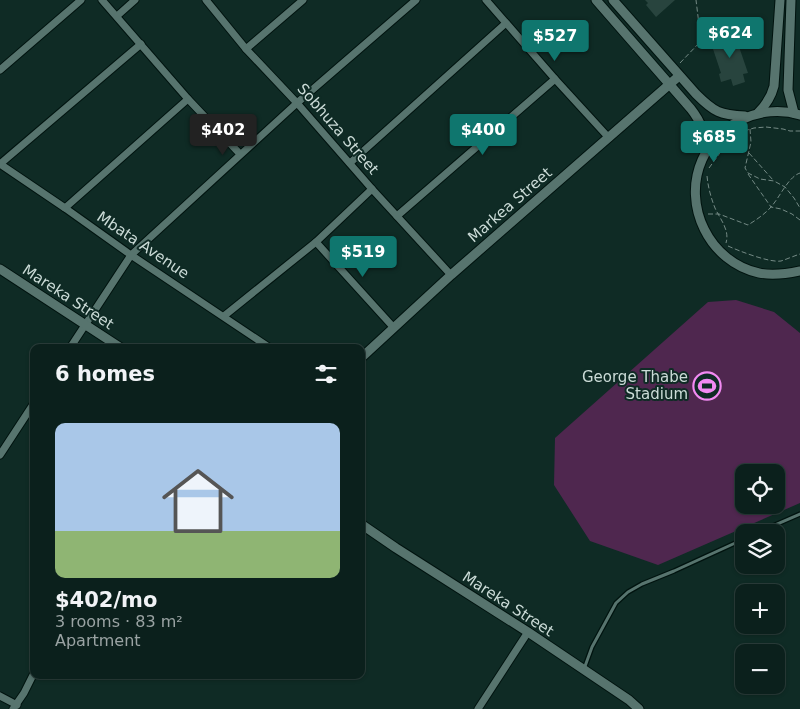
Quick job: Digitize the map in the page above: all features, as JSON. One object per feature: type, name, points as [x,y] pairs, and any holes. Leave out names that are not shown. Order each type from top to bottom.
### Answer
[{"type":"street","points":[[0,70],[81,0]]},
{"type":"street","points":[[102,0],[188,99],[240,154]]},
{"type":"street","points":[[117,16],[135,0]]},
{"type":"street","name":"Sobhuza Street","points":[[206,0],[246,49],[451,275]]},
{"type":"street","points":[[246,49],[303,0]]},
{"type":"street","points":[[73,344],[131,255],[297,103],[416,0]]},
{"type":"street","points":[[486,0],[609,138]]},
{"type":"street","points":[[596,0],[699,119],[704,132],[707,150]]},
{"type":"street","points":[[613,0],[679,76],[709,107],[729,116],[776,111],[797,114],[788,90],[791,0]]},
{"type":"street","points":[[780,0],[774,86],[768,103],[754,114],[732,124],[718,136],[707,150],[698,170],[695,191],[697,213],[705,233],[718,251],[743,268],[757,272],[772,275],[800,271]]},
{"type":"street","points":[[350,163],[506,24]]},
{"type":"street","points":[[0,164],[141,44]]},
{"type":"street","name":"Markea Street","points":[[365,354],[451,275],[679,76]]},
{"type":"street","points":[[397,216],[555,79]]},
{"type":"street","points":[[65,208],[188,99]]},
{"type":"street","name":"Mbata Avenue","points":[[0,164],[264,344]]},
{"type":"street","points":[[224,316],[316,242],[372,189]]},
{"type":"street","points":[[316,242],[394,328]]},
{"type":"street","name":"Mareka Street","points":[[0,269],[116,344]]},
{"type":"street","points":[[0,455],[30,409]]},
{"type":"street","name":"Mareka Street","points":[[365,527],[528,632],[629,700],[639,709]]},
{"type":"street","points":[[478,709],[528,632]]},
{"type":"street","points":[[0,696],[15,707],[30,679]]},
{"type":"lane","points":[[777,524],[800,514]]},
{"type":"lane","points":[[584,670],[592,647],[616,603],[628,592],[735,543]]},
{"type":"path","points":[[678,65],[701,41],[696,0]]},
{"type":"path","points":[[800,131],[766,127],[750,129],[733,135],[707,172],[710,193],[715,209],[725,228],[727,240],[725,245],[760,257],[780,261],[800,254]]},
{"type":"path","points":[[750,129],[751,142],[745,168],[771,207],[792,214],[800,220]]},
{"type":"path","points":[[749,153],[774,181],[785,187],[800,208]]},
{"type":"path","points":[[748,173],[760,179],[774,181]]},
{"type":"path","points":[[697,213],[718,214],[748,225],[771,207],[795,175],[800,173]]},
{"type":"shaded area","name":"George Thabe Stadium","points":[[736,300],[774,312],[800,333],[800,503],[785,510],[785,464],[735,464],[735,514],[775,514],[752,524],[735,524],[735,531],[658,565],[590,541],[554,485],[555,438],[708,302]]},
{"type":"building","points":[[645,0],[675,0],[656,17],[646,5],[648,3]]},
{"type":"building","points":[[734,32],[748,73],[743,74],[745,82],[733,86],[731,79],[721,82],[719,74],[721,73],[710,40]]},
{"type":"place","name":"George Thabe Stadium","points":[[707,386]]}]
